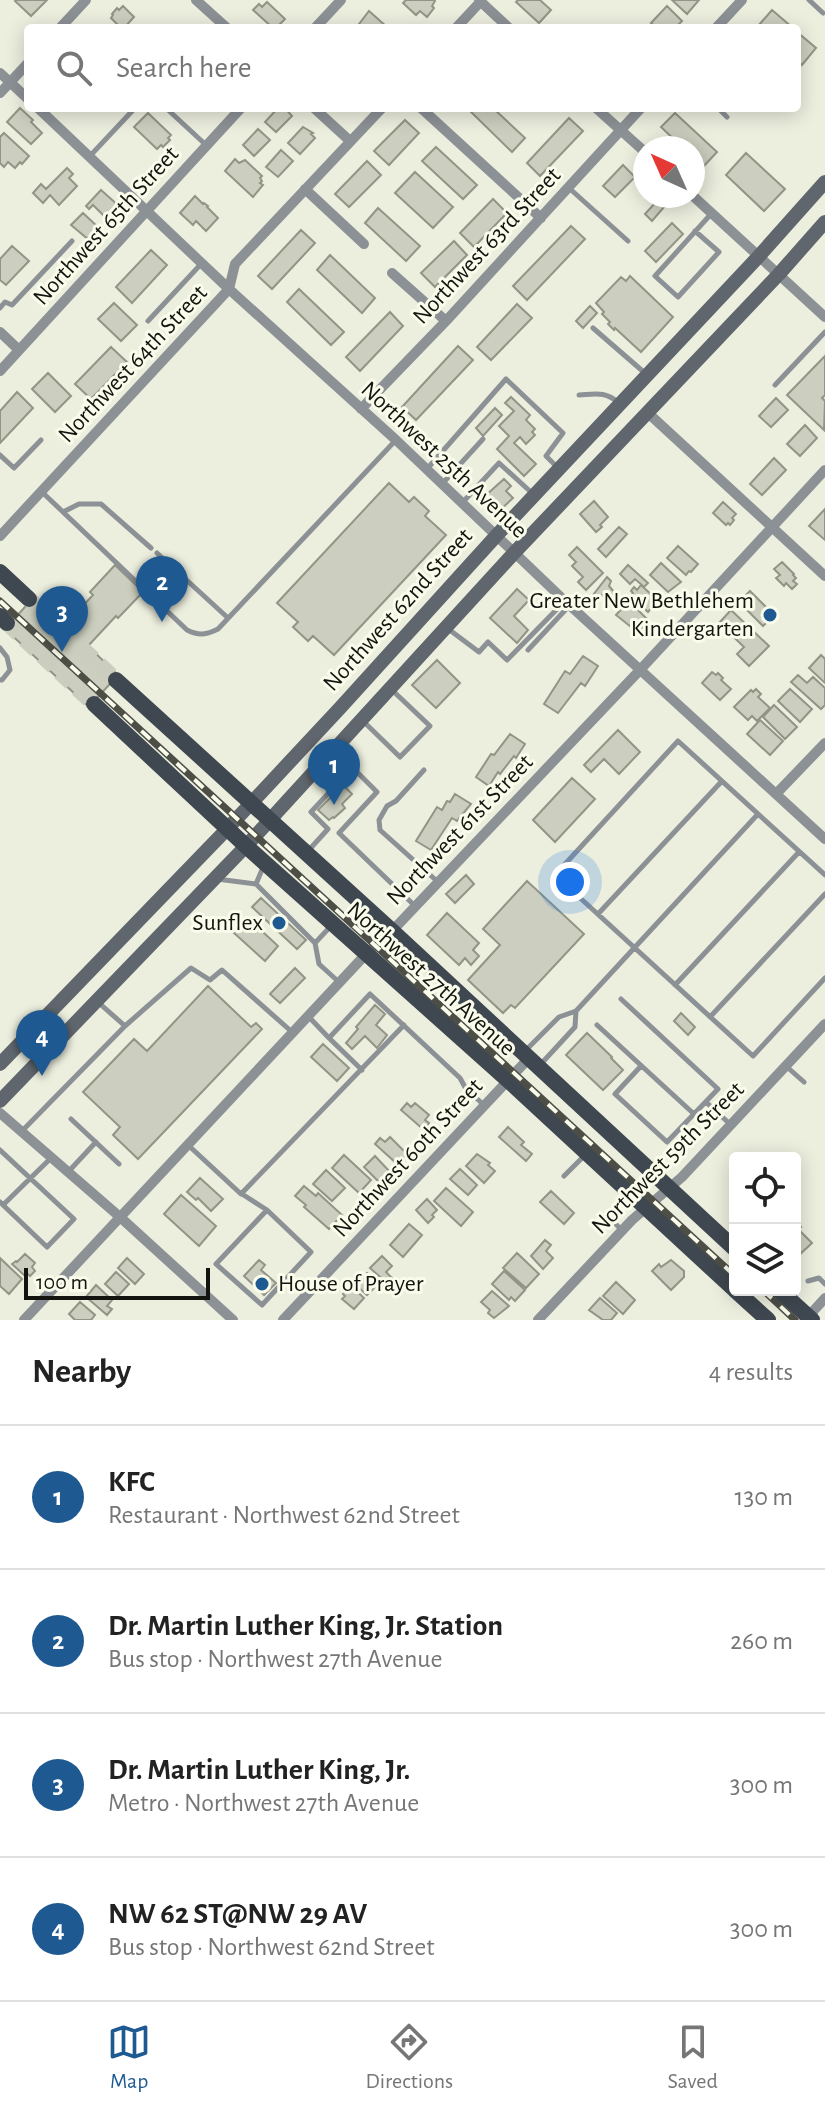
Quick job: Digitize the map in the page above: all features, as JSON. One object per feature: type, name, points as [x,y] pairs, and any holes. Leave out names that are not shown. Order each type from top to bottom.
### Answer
[{"type":"main road","name":"Northwest 62nd Street","points":[[0,1064],[228,828],[825,182]]},
{"type":"main road","name":"Northwest 62nd Street","points":[[0,1101],[246,846],[514,553],[825,222]]},
{"type":"main road","points":[[0,572],[29,599]]},
{"type":"main road","name":"Northwest 27th Avenue","points":[[116,680],[729,1244]]},
{"type":"main road","name":"Northwest 27th Avenue","points":[[94,704],[729,1284]]},
{"type":"main road","name":"Northwest 27th Avenue","points":[[742,1296],[768,1320]]},
{"type":"main road","points":[[785,1296],[808,1319]]},
{"type":"street","points":[[64,24],[86,0]]},
{"type":"street","points":[[196,0],[223,24]]},
{"type":"street","points":[[319,24],[341,0]]},
{"type":"street","points":[[720,24],[742,0]]},
{"type":"street","points":[[460,24],[480,1],[505,24]]},
{"type":"street","points":[[0,93],[24,67]]},
{"type":"street","points":[[0,73],[24,95]]},
{"type":"street","name":"Northwest 25th Avenue","points":[[42,112],[567,603],[825,839]]},
{"type":"street","name":"Northwest 65th Street","points":[[0,371],[237,112]]},
{"type":"street","points":[[318,112],[350,141]]},
{"type":"street","name":"Northwest 64th Street","points":[[0,536],[229,289],[235,264],[378,112]]},
{"type":"street","points":[[425,112],[541,218]]},
{"type":"street","points":[[600,112],[633,141]]},
{"type":"street","name":"Northwest 63rd Street","points":[[361,409],[637,112]]},
{"type":"street","points":[[305,189],[364,244]]},
{"type":"street","points":[[705,207],[825,317]]},
{"type":"street","points":[[392,273],[446,321]]},
{"type":"street","points":[[0,332],[19,350]]},
{"type":"street","points":[[648,413],[825,576]]},
{"type":"street","name":"Northwest 61st Street","points":[[24,1320],[367,953],[392,931],[640,670],[825,470]]},
{"type":"street","points":[[776,794],[825,743]]},
{"type":"street","name":"Northwest 59th Street","points":[[538,1320],[623,1230],[682,1177],[825,1024]]},
{"type":"street","name":"Northwest 60th Street","points":[[283,1320],[530,1059]]},
{"type":"street","points":[[0,1113],[233,1320]]},
{"type":"street","points":[[808,1319],[825,1298]]},
{"type":"lane","points":[[809,0],[823,13]]},
{"type":"lane","points":[[89,157],[131,112]]},
{"type":"lane","points":[[170,112],[206,146]]},
{"type":"lane","points":[[722,112],[727,117]]},
{"type":"lane","points":[[568,187],[628,241]]},
{"type":"lane","points":[[695,231],[719,252],[678,297],[655,276],[695,231],[712,213]]},
{"type":"lane","points":[[2,303],[12,305],[72,241]]},
{"type":"lane","points":[[148,321],[201,263]]},
{"type":"lane","points":[[593,328],[647,375]]},
{"type":"lane","points":[[775,385],[825,332]]},
{"type":"lane","points":[[427,470],[506,379],[563,433],[546,456],[559,468]]},
{"type":"lane","points":[[579,395],[603,394],[620,403]]},
{"type":"lane","points":[[442,484],[483,439]]},
{"type":"lane","points":[[0,455],[14,468],[41,440]]},
{"type":"lane","points":[[42,492],[187,630],[197,635],[208,634],[218,629],[396,440]]},
{"type":"lane","points":[[462,503],[499,463],[534,495]]},
{"type":"lane","points":[[63,512],[79,504],[101,504],[228,618]]},
{"type":"lane","points":[[528,650],[567,603]]},
{"type":"lane","points":[[446,627],[479,652],[488,642],[507,660],[567,603]]},
{"type":"lane","points":[[0,648],[7,657],[10,670],[0,680]]},
{"type":"lane","points":[[363,720],[400,757],[430,726],[391,689]]},
{"type":"lane","points":[[825,875],[678,741],[555,875],[753,1056],[825,978]]},
{"type":"lane","points":[[335,750],[377,792],[339,833]]},
{"type":"lane","points":[[352,768],[311,812],[328,829],[339,833],[416,906]]},
{"type":"lane","points":[[424,770],[396,801],[387,806],[379,820],[380,830],[438,882]]},
{"type":"lane","points":[[598,914],[722,781]]},
{"type":"lane","points":[[530,1059],[559,1017],[576,1011],[758,814]]},
{"type":"lane","points":[[306,854],[328,829]]},
{"type":"lane","points":[[675,985],[799,852]]},
{"type":"lane","points":[[256,884],[265,863]]},
{"type":"lane","points":[[214,879],[256,884],[315,943],[319,964],[340,983]]},
{"type":"lane","points":[[710,1017],[825,894]]},
{"type":"lane","points":[[315,943],[333,923]]},
{"type":"lane","points":[[21,1132],[125,1026],[191,968],[210,980],[222,970],[293,1033]]},
{"type":"lane","points":[[329,1038],[370,994],[460,1078],[466,1089],[485,1106]]},
{"type":"lane","points":[[621,999],[718,1089],[667,1142],[615,1094],[641,1066]]},
{"type":"lane","points":[[97,1000],[125,1026]]},
{"type":"lane","points":[[530,1059],[575,1027],[576,1011]]},
{"type":"lane","points":[[308,1016],[362,1070]]},
{"type":"lane","points":[[241,1194],[404,1025]]},
{"type":"lane","points":[[597,1025],[694,1114]]},
{"type":"lane","points":[[786,1066],[804,1082]]},
{"type":"lane","points":[[706,1102],[731,1125]]},
{"type":"lane","points":[[71,1119],[119,1164]]},
{"type":"lane","points":[[68,1172],[96,1142]]},
{"type":"lane","points":[[188,1144],[241,1194],[267,1210],[311,1252],[262,1305],[216,1264],[267,1210]]},
{"type":"lane","points":[[0,1150],[30,1178],[74,1219],[47,1247],[2,1204],[30,1178],[51,1157]]},
{"type":"lane","points":[[564,1176],[586,1153]]},
{"type":"lane","points":[[607,1216],[623,1230]]},
{"type":"lane","points":[[808,1281],[819,1278],[825,1284]]},
{"type":"building","points":[[16,0],[47,0],[31,16]]},
{"type":"building","points":[[406,0],[434,0],[434,8],[427,17],[420,11],[416,15],[403,3]]},
{"type":"building","points":[[540,0],[551,10],[539,23],[516,2]]},
{"type":"building","points":[[672,0],[699,0],[687,14]]},
{"type":"building","points":[[267,2],[285,19],[280,24],[269,24],[253,10],[259,4],[262,7]]},
{"type":"building","points":[[123,6],[134,17],[128,24],[117,24],[111,18],[117,8],[119,10]]},
{"type":"building","points":[[667,6],[682,21],[679,24],[651,23]]},
{"type":"building","points":[[772,10],[788,24],[760,24]]},
{"type":"building","points":[[369,11],[384,24],[359,24]]},
{"type":"building","points":[[801,35],[816,48],[801,64]]},
{"type":"building","points":[[20,108],[42,133],[31,144],[7,122]]},
{"type":"building","points":[[274,112],[288,112],[292,116],[276,132],[265,122]]},
{"type":"building","points":[[471,112],[497,112],[525,138],[512,152]]},
{"type":"building","points":[[148,113],[171,135],[163,147],[161,145],[157,149],[134,127]]},
{"type":"building","points":[[675,113],[700,136],[670,136],[661,127]]},
{"type":"building","points":[[569,118],[583,131],[540,176],[527,163]]},
{"type":"building","points":[[405,120],[419,133],[389,165],[374,151]]},
{"type":"building","points":[[303,127],[315,138],[300,154],[288,143]]},
{"type":"building","points":[[258,129],[270,140],[254,156],[243,145]]},
{"type":"building","points":[[4,133],[29,156],[15,168],[8,162],[4,167],[0,163],[0,137]]},
{"type":"building","points":[[705,141],[717,152],[705,165]]},
{"type":"building","points":[[436,147],[477,185],[463,199],[422,161]]},
{"type":"building","points":[[281,150],[293,161],[278,177],[266,167]]},
{"type":"building","points":[[746,153],[785,189],[764,211],[726,175]]},
{"type":"building","points":[[235,159],[239,163],[245,160],[262,176],[260,183],[263,185],[253,197],[225,171]]},
{"type":"building","points":[[367,161],[381,175],[349,207],[335,194]]},
{"type":"building","points":[[623,165],[633,175],[633,179],[615,197],[603,186]]},
{"type":"building","points":[[67,168],[73,174],[69,178],[77,186],[59,205],[50,195],[43,203],[33,193],[41,184],[46,189]]},
{"type":"building","points":[[415,172],[453,207],[433,228],[395,193]]},
{"type":"building","points":[[101,190],[119,206],[107,219],[93,205],[89,209],[86,206]]},
{"type":"building","points":[[195,196],[218,218],[206,231],[196,221],[193,225],[180,213]]},
{"type":"building","points":[[493,199],[507,213],[474,247],[460,233]]},
{"type":"building","points":[[378,208],[420,246],[406,261],[365,223]]},
{"type":"building","points":[[651,208],[663,208],[652,221],[645,214]]},
{"type":"building","points":[[83,213],[99,228],[89,240],[71,225]]},
{"type":"building","points":[[672,223],[683,234],[656,262],[645,251]]},
{"type":"building","points":[[571,226],[585,239],[527,300],[513,286]]},
{"type":"building","points":[[301,230],[315,243],[272,289],[258,276]]},
{"type":"building","points":[[454,241],[467,255],[435,287],[421,273]]},
{"type":"building","points":[[12,246],[29,261],[6,285],[0,280],[0,259]]},
{"type":"building","points":[[151,250],[167,265],[132,303],[116,287]]},
{"type":"building","points":[[330,255],[375,298],[362,313],[317,270]]},
{"type":"building","points":[[630,276],[673,317],[641,352],[608,324],[610,322],[596,303],[621,277],[626,281]]},
{"type":"building","points":[[299,289],[344,332],[331,345],[287,302]]},
{"type":"building","points":[[114,303],[137,325],[121,341],[98,319]]},
{"type":"building","points":[[517,304],[532,318],[491,360],[477,347]]},
{"type":"building","points":[[590,306],[597,313],[583,328],[576,321]]},
{"type":"building","points":[[390,312],[403,326],[360,371],[346,357]]},
{"type":"building","points":[[458,346],[473,360],[416,420],[402,407]]},
{"type":"building","points":[[111,347],[127,362],[91,399],[75,384]]},
{"type":"building","points":[[825,356],[825,395],[822,398],[825,401],[824,430],[787,395]]},
{"type":"building","points":[[48,373],[71,396],[55,412],[32,389]]},
{"type":"building","points":[[17,392],[33,408],[0,443],[0,411]]},
{"type":"building","points":[[511,397],[530,415],[526,420],[535,429],[532,432],[535,435],[526,444],[520,437],[514,443],[536,464],[524,476],[497,449],[509,436],[499,426],[514,411],[505,403]]},
{"type":"building","points":[[776,398],[788,410],[771,427],[759,416]]},
{"type":"building","points":[[495,408],[502,415],[483,436],[476,428]]},
{"type":"building","points":[[805,425],[817,438],[800,456],[787,444]]},
{"type":"building","points":[[774,458],[786,470],[762,495],[750,484]]},
{"type":"building","points":[[504,479],[511,486],[506,491],[513,498],[499,511],[485,496]]},
{"type":"building","points":[[389,483],[409,502],[414,497],[429,511],[425,516],[446,535],[334,655],[313,636],[308,641],[293,627],[298,622],[277,603]]},
{"type":"building","points":[[594,501],[608,517],[596,532],[580,514]]},
{"type":"building","points":[[723,502],[736,514],[730,525],[713,513]]},
{"type":"building","points":[[825,509],[825,540],[809,526]]},
{"type":"building","points":[[619,527],[627,534],[606,557],[598,549]]},
{"type":"building","points":[[678,546],[698,564],[686,575],[667,558]]},
{"type":"building","points":[[577,547],[603,573],[586,590],[578,582],[583,577],[572,566],[576,562],[569,555]]},
{"type":"building","points":[[782,562],[796,578],[793,581],[797,584],[792,589],[776,578],[780,575],[774,569]]},
{"type":"building","points":[[661,563],[681,582],[668,592],[650,575]]},
{"type":"building","points":[[115,565],[143,592],[88,646],[118,675],[89,707],[5,629],[34,597],[65,625]]},
{"type":"building","points":[[628,565],[648,583],[644,587],[635,579],[630,584],[620,574]]},
{"type":"building","points":[[607,577],[615,593],[607,600],[602,595],[598,599],[593,595]]},
{"type":"building","points":[[641,585],[655,598],[648,612],[631,596],[634,587],[637,590]]},
{"type":"building","points":[[517,589],[529,600],[514,616],[528,630],[517,643],[490,618]]},
{"type":"building","points":[[750,591],[774,615],[763,626],[739,602]]},
{"type":"building","points":[[628,597],[647,619],[636,631],[616,615],[627,603],[624,601]]},
{"type":"building","points":[[731,610],[769,646],[749,666],[737,654],[744,647],[719,623]]},
{"type":"building","points":[[821,655],[825,659],[825,683],[809,668]]},
{"type":"building","points":[[583,656],[598,666],[585,686],[581,683],[558,713],[544,704],[565,671],[570,674]]},
{"type":"building","points":[[437,660],[460,683],[436,708],[412,685]]},
{"type":"building","points":[[712,672],[718,673],[731,689],[720,700],[702,683]]},
{"type":"building","points":[[798,675],[807,683],[813,677],[825,688],[825,705],[821,709],[791,682]]},
{"type":"building","points":[[756,689],[761,694],[758,697],[770,708],[757,721],[752,716],[748,720],[734,707]]},
{"type":"building","points":[[790,689],[812,709],[800,722],[778,701]]},
{"type":"building","points":[[774,705],[797,727],[785,739],[763,717]]},
{"type":"building","points":[[760,720],[783,741],[770,755],[747,734]]},
{"type":"building","points":[[618,730],[640,752],[619,774],[604,759],[591,772],[584,765]]},
{"type":"building","points":[[510,734],[525,744],[489,786],[476,777],[491,754],[494,755]]},
{"type":"building","points":[[572,778],[595,799],[555,842],[533,820]]},
{"type":"building","points":[[343,785],[352,794],[342,804],[345,808],[329,820],[318,810]]},
{"type":"building","points":[[455,794],[471,804],[457,821],[452,818],[431,850],[416,841],[437,807],[442,810]]},
{"type":"building","points":[[466,875],[474,884],[455,903],[446,894]]},
{"type":"building","points":[[527,881],[584,934],[515,1008],[511,1005],[503,1013],[468,980],[500,945],[483,929]]},
{"type":"building","name":"Sunflex","points":[[261,898],[306,940],[297,949],[252,907]]},
{"type":"building","points":[[447,913],[479,943],[473,950],[479,956],[471,965],[465,958],[459,965],[427,935]]},
{"type":"building","points":[[248,918],[278,946],[265,961],[234,933]]},
{"type":"building","points":[[295,968],[305,978],[280,1003],[270,994]]},
{"type":"building","points":[[208,986],[251,1027],[256,1023],[262,1029],[138,1159],[113,1135],[120,1127],[83,1092],[134,1039],[147,1051]]},
{"type":"building","points":[[375,1005],[385,1014],[376,1025],[387,1035],[377,1048],[365,1036],[352,1049],[346,1043]]},
{"type":"building","points":[[681,1013],[695,1027],[688,1035],[674,1021]]},
{"type":"building","points":[[587,1033],[623,1070],[603,1090],[566,1055]]},
{"type":"building","points":[[323,1044],[349,1068],[337,1081],[311,1057]]},
{"type":"building","points":[[407,1103],[411,1107],[415,1103],[429,1115],[425,1120],[429,1123],[424,1130],[401,1110]]},
{"type":"building","points":[[508,1127],[532,1154],[526,1161],[499,1137]]},
{"type":"building","points":[[390,1137],[407,1154],[402,1160],[399,1158],[395,1162],[375,1144],[380,1138],[385,1142]]},
{"type":"building","points":[[477,1154],[495,1171],[484,1183],[466,1166]]},
{"type":"building","points":[[344,1155],[371,1180],[359,1193],[332,1168]]},
{"type":"building","points":[[375,1156],[391,1173],[383,1186],[364,1167]]},
{"type":"building","points":[[460,1169],[477,1185],[468,1195],[450,1179]]},
{"type":"building","points":[[326,1170],[345,1188],[332,1201],[313,1184]]},
{"type":"building","points":[[200,1178],[223,1199],[211,1211],[187,1192]]},
{"type":"building","points":[[304,1186],[316,1196],[318,1193],[342,1215],[329,1229],[295,1196]]},
{"type":"building","points":[[446,1188],[473,1212],[461,1226],[434,1201]]},
{"type":"building","points":[[551,1191],[574,1213],[564,1224],[540,1202]]},
{"type":"building","points":[[181,1195],[216,1226],[199,1246],[164,1214]]},
{"type":"building","points":[[427,1199],[437,1210],[428,1223],[416,1210]]},
{"type":"building","points":[[409,1224],[422,1235],[403,1257],[390,1245]]},
{"type":"building","points":[[801,1232],[812,1243],[801,1253]]},
{"type":"building","points":[[545,1240],[551,1245],[546,1251],[553,1258],[543,1269],[531,1256]]},
{"type":"building","points":[[517,1253],[539,1274],[526,1288],[503,1268]]},
{"type":"building","points":[[25,1254],[35,1263],[32,1267],[35,1271],[30,1276],[27,1273],[24,1275],[12,1264]]},
{"type":"building","points":[[382,1256],[392,1266],[386,1272],[394,1280],[389,1285],[370,1268]]},
{"type":"building","points":[[0,1258],[22,1279],[9,1294],[0,1286]]},
{"type":"building","points":[[127,1258],[144,1274],[135,1284],[118,1268]]},
{"type":"building","points":[[259,1260],[265,1265],[261,1270],[276,1283],[264,1295],[244,1276]]},
{"type":"building","points":[[671,1260],[684,1271],[684,1277],[671,1290],[652,1271],[659,1264],[661,1267]]},
{"type":"building","points":[[504,1271],[525,1290],[515,1301],[511,1297],[509,1300],[492,1284]]},
{"type":"building","points":[[116,1272],[129,1284],[118,1296],[105,1284]]},
{"type":"building","points":[[367,1273],[379,1283],[367,1295],[355,1281]]},
{"type":"building","points":[[616,1282],[635,1300],[623,1314],[603,1296]]},
{"type":"building","points":[[96,1285],[112,1300],[107,1306],[112,1309],[107,1315],[86,1297]]},
{"type":"building","points":[[347,1288],[350,1291],[353,1288],[364,1298],[354,1309],[342,1299]]},
{"type":"building","points":[[492,1291],[509,1306],[494,1318],[481,1302]]},
{"type":"building","points":[[600,1298],[617,1313],[611,1320],[603,1320],[589,1310]]},
{"type":"building","points":[[80,1302],[95,1315],[91,1320],[75,1320],[69,1314]]},
{"type":"tunnel","points":[[29,599],[116,680]]},
{"type":"tunnel","points":[[7,623],[94,704]]},
{"type":"railway","points":[[0,601],[729,1270]]},
{"type":"railway","points":[[769,1296],[795,1320]]},
{"type":"place","name":"Greater New Bethlehem Kindergarten","points":[[770,615]]},
{"type":"place","name":"Dr. Martin Luther King, Jr. Station","points":[[162,622]]},
{"type":"place","name":"Dr. Martin Luther King, Jr.","points":[[62,652]]},
{"type":"place","name":"KFC","points":[[334,805]]},
{"type":"place","name":"Sunflex","points":[[279,923]]},
{"type":"place","name":"NW 62 ST@NW 29 AV","points":[[42,1076]]},
{"type":"place","name":"House of Prayer","points":[[262,1284]]}]
